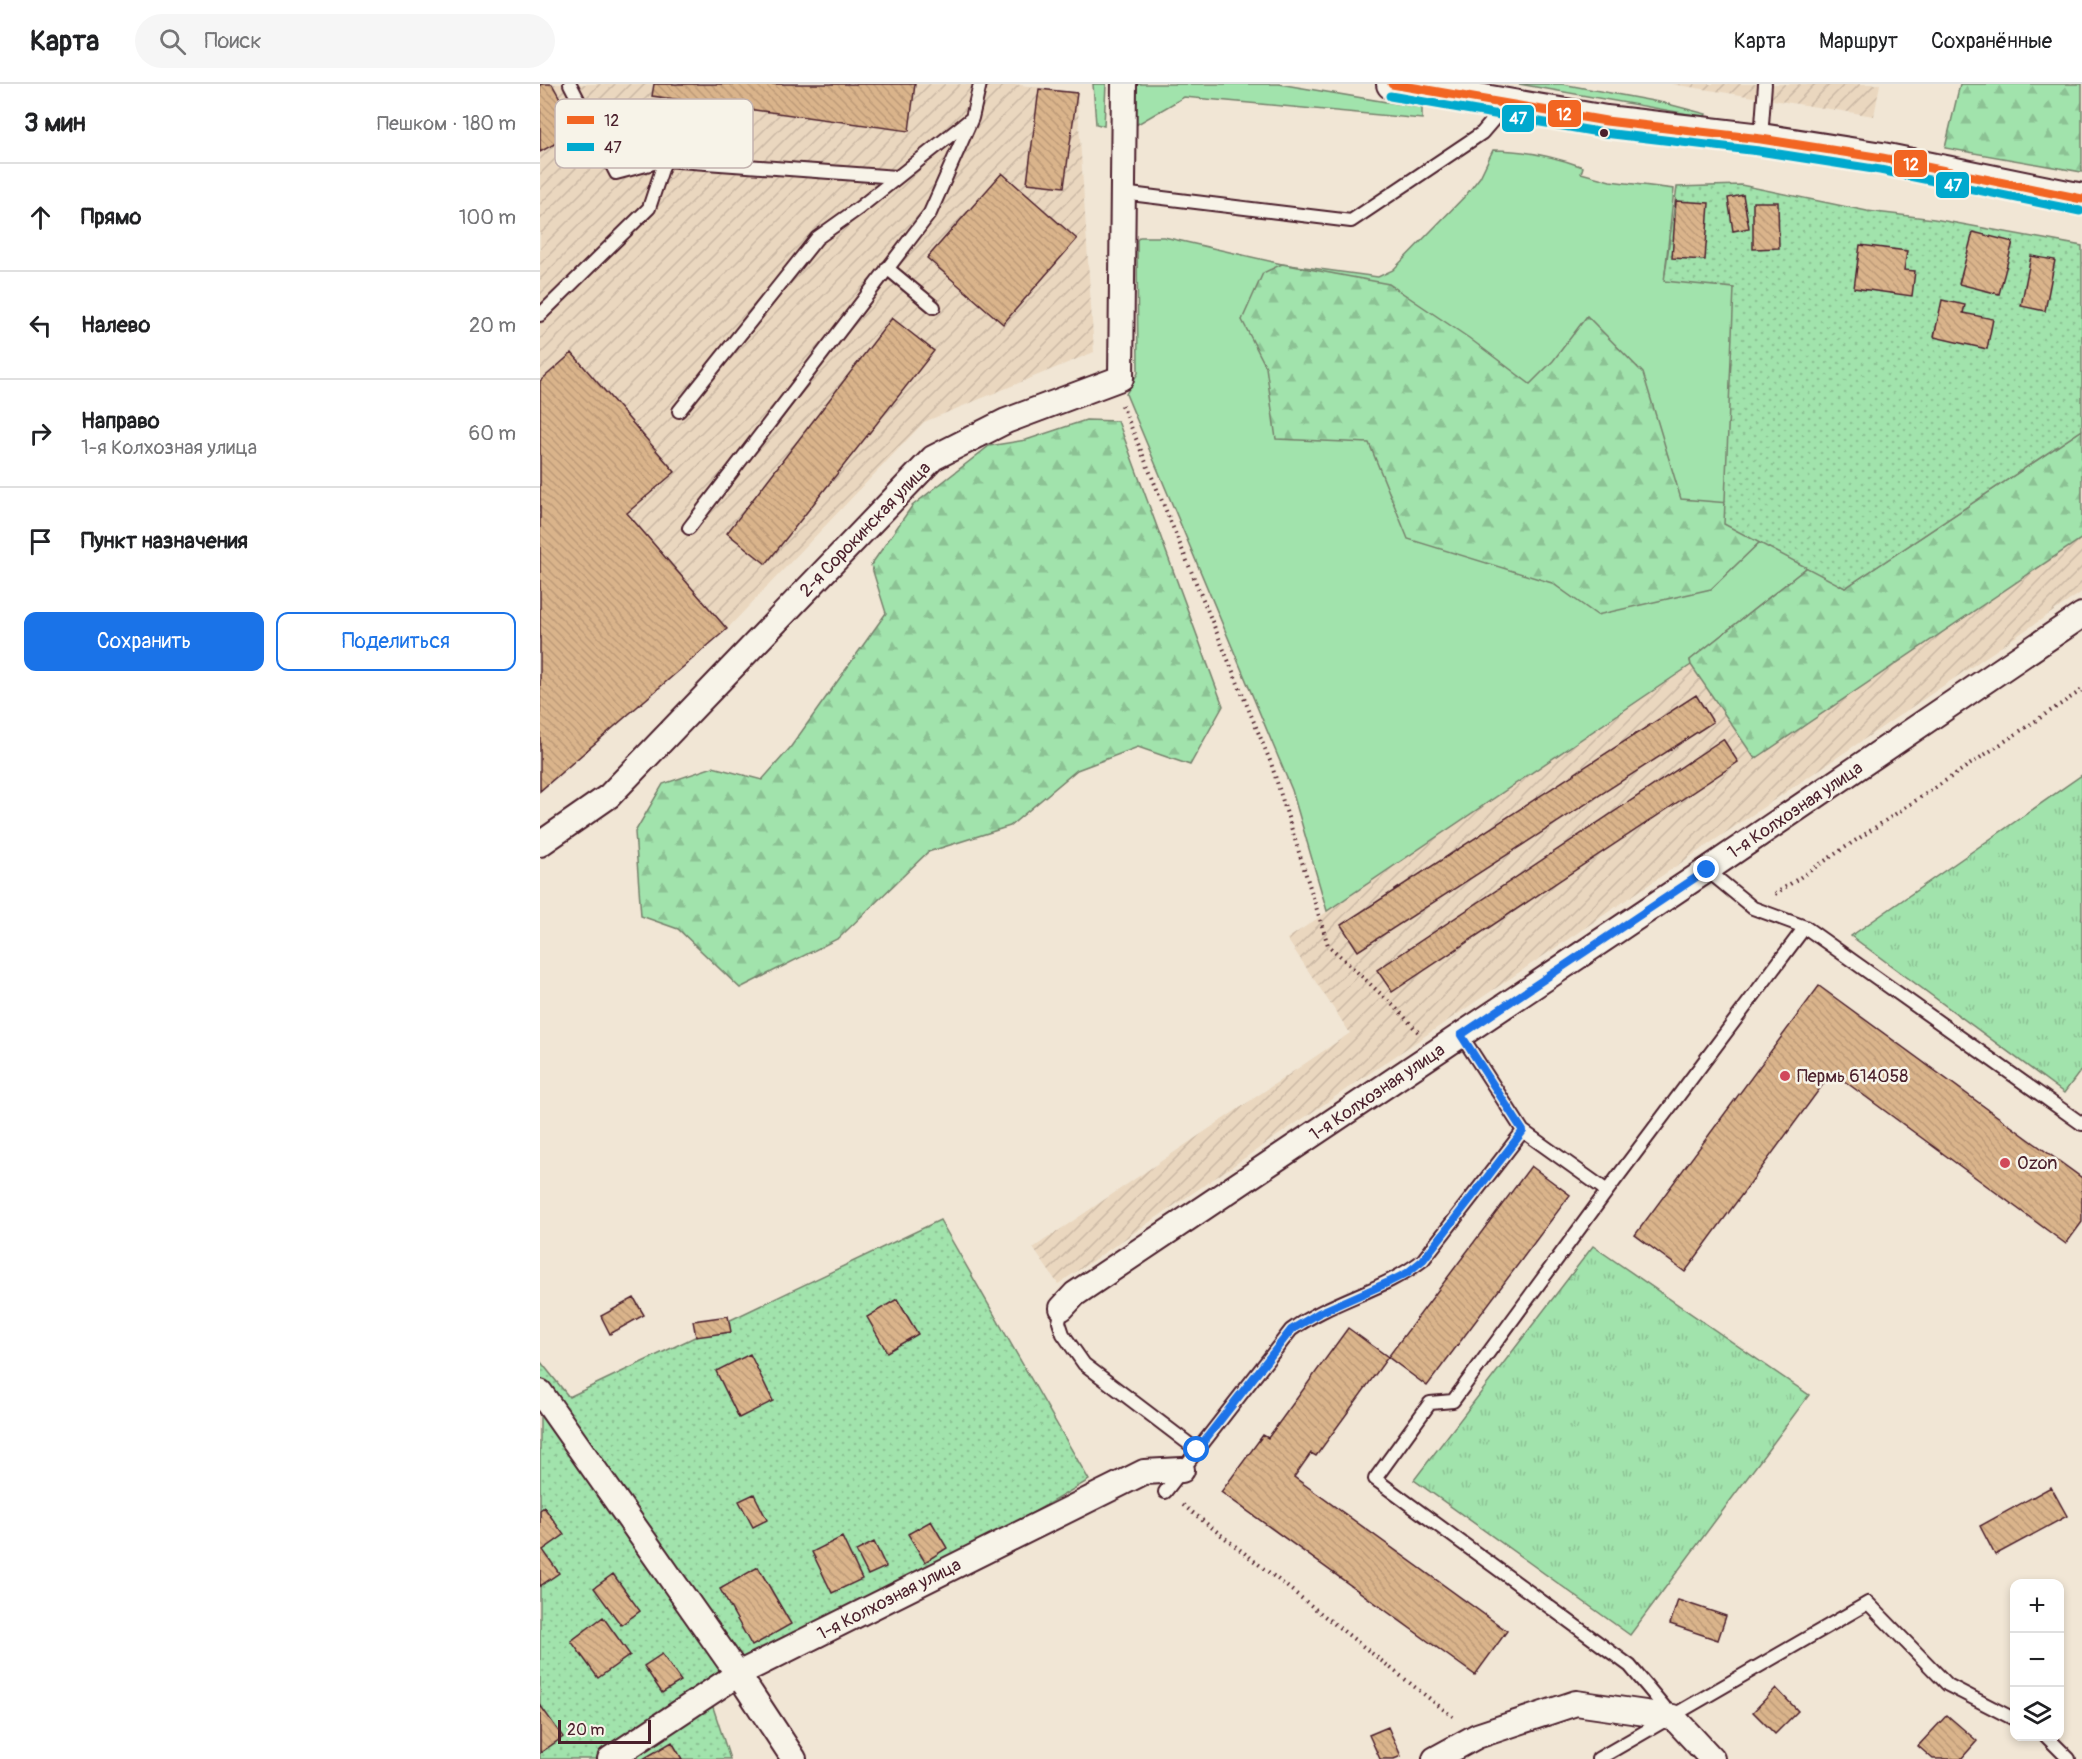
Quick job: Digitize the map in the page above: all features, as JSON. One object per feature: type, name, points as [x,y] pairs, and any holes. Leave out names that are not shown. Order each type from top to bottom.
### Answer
[{"type":"street","points":[[1121,378],[1124,84]]},
{"type":"street","points":[[1392,84],[1606,121],[1761,139],[1882,158],[2082,199]]},
{"type":"street","name":"2-я Сорокинская улица","points":[[540,844],[609,796],[933,458],[1006,421],[1121,378]]},
{"type":"street","name":"1-я Колхозная улица","points":[[1062,1308],[1075,1294],[2082,615]]},
{"type":"street","points":[[540,1392],[738,1674],[794,1759]]},
{"type":"street","name":"1-я Колхозная улица","points":[[610,1759],[738,1674],[1144,1472],[1182,1470]]},
{"type":"street","points":[[1435,1759],[1478,1736],[1576,1703],[1673,1716],[1712,1759]]},
{"type":"lane","points":[[570,84],[578,99]]},
{"type":"lane","points":[[688,528],[930,213],[972,118],[980,84]]},
{"type":"lane","points":[[1761,139],[1766,84]]},
{"type":"lane","points":[[1122,193],[1351,221],[1482,133],[1508,104]]},
{"type":"lane","points":[[679,411],[817,238],[972,118]]},
{"type":"lane","points":[[753,166],[897,177]]},
{"type":"lane","points":[[613,168],[616,173],[634,168]]},
{"type":"lane","points":[[540,315],[649,208],[662,168]]},
{"type":"lane","points":[[887,268],[934,307]]},
{"type":"lane","points":[[1707,870],[1753,908],[1805,927],[2082,1124]]},
{"type":"lane","points":[[1673,1716],[1630,1666],[1375,1479],[1430,1403],[1453,1401],[1805,927]]},
{"type":"lane","points":[[1461,1035],[1523,1131],[1607,1191]]},
{"type":"lane","points":[[1166,1492],[1291,1330],[1319,1313],[1407,1273],[1423,1260],[1523,1131]]},
{"type":"lane","points":[[1062,1308],[1059,1322],[1064,1334],[1084,1364],[1197,1450]]},
{"type":"lane","points":[[1598,1759],[1868,1603],[1948,1685],[2010,1717]]},
{"type":"lane","points":[[2050,1741],[2069,1759]]},
{"type":"path","points":[[1121,378],[1119,396],[1271,763],[1328,945],[1398,1010],[1436,1052]]},
{"type":"path","points":[[1753,908],[2082,690]]},
{"type":"path","points":[[1166,1492],[1478,1736]]},
{"type":"shaded area","points":[[540,84],[1014,84],[1077,93],[1094,352],[924,422],[727,629],[540,791]]},
{"type":"shaded area","points":[[1671,84],[1880,84],[1874,116]]},
{"type":"shaded area","points":[[2082,538],[2082,592],[1058,1284],[1033,1248],[1350,1033],[1287,939],[1691,665],[1755,759]]},
{"type":"green space","points":[[1093,84],[1106,84],[1104,126],[1096,124]]},
{"type":"green space","points":[[1138,84],[1279,84],[1422,108],[1422,119],[1184,97],[1136,125],[1134,90]]},
{"type":"green space","points":[[1519,84],[1562,84],[1664,103],[1706,114],[1705,117]]},
{"type":"green space","points":[[1960,84],[2082,84],[2082,172],[1945,148]]},
{"type":"green space","points":[[1493,150],[1527,153],[1561,160],[1583,167],[1581,173],[1610,181],[1674,189],[1665,274],[1745,281],[1810,565],[1690,660],[1691,665],[1327,911],[1292,790],[1126,394],[1138,373],[1137,240],[1140,237],[1164,237],[1282,264],[1378,277],[1393,270],[1466,195],[1480,177]]},
{"type":"green space","points":[[1741,185],[1867,211],[1934,219],[2082,246],[2082,430],[1845,588],[1724,524],[1734,288],[1664,281],[1677,187]]},
{"type":"green space","points":[[1282,264],[1389,284],[1469,338],[1530,384],[1553,361],[1587,316],[1643,373],[1681,499],[1741,504],[1791,512],[1711,589],[1597,615],[1552,583],[1408,539],[1369,443],[1276,439],[1266,367],[1242,320],[1263,273]]},
{"type":"green space","points":[[1086,420],[1118,421],[1223,706],[1190,765],[1138,747],[1077,770],[1010,826],[928,852],[839,938],[740,988],[678,929],[641,916],[635,832],[663,784],[713,767],[762,780],[790,748],[886,613],[871,565],[912,506],[989,446],[1026,440]]},
{"type":"green space","points":[[2082,430],[2082,538],[1755,759],[1691,665],[1690,660],[1810,565],[1845,588]]},
{"type":"green space","points":[[2082,775],[2082,1069],[2064,1093],[1851,936]]},
{"type":"green space","points":[[940,1220],[1089,1480],[711,1701],[730,1759],[540,1759],[540,1361],[569,1397]]},
{"type":"green space","points":[[1593,1246],[1809,1395],[1630,1635],[1414,1480]]},
{"type":"building","points":[[540,84],[552,84],[560,99],[555,99],[555,144],[540,152]]},
{"type":"building","points":[[654,84],[915,84],[909,131],[753,110],[753,99],[674,99],[652,96]]},
{"type":"building","points":[[1039,89],[1077,93],[1064,187],[1027,183]]},
{"type":"building","points":[[1002,173],[1077,239],[1003,324],[927,258]]},
{"type":"building","points":[[1743,195],[1749,228],[1733,231],[1728,198]]},
{"type":"building","points":[[1676,201],[1709,203],[1705,260],[1672,258]]},
{"type":"building","points":[[1753,202],[1778,202],[1779,248],[1753,249]]},
{"type":"building","points":[[1973,232],[2013,242],[1999,294],[1959,284]]},
{"type":"building","points":[[1860,245],[1907,251],[1904,270],[1915,271],[1912,296],[1854,288]]},
{"type":"building","points":[[2031,256],[2055,260],[2045,311],[2021,306]]},
{"type":"building","points":[[1942,300],[1965,305],[1963,313],[1993,319],[1987,349],[1934,337]]},
{"type":"building","points":[[892,318],[934,351],[766,564],[727,533]]},
{"type":"building","points":[[572,353],[675,472],[627,513],[727,629],[540,791],[540,381]]},
{"type":"building","points":[[1696,695],[1713,722],[1358,951],[1341,925]]},
{"type":"building","points":[[1723,739],[1738,762],[1392,992],[1377,970]]},
{"type":"building","points":[[1819,986],[2082,1178],[2082,1222],[2066,1244],[1832,1072],[1685,1272],[1635,1235]]},
{"type":"building","points":[[1531,1166],[1570,1195],[1427,1386],[1388,1357]]},
{"type":"building","points":[[634,1298],[644,1315],[610,1334],[601,1316]]},
{"type":"building","points":[[897,1299],[918,1334],[887,1352],[867,1317]]},
{"type":"building","points":[[728,1316],[731,1332],[696,1337],[693,1321]]},
{"type":"building","points":[[1348,1328],[1388,1357],[1316,1456],[1311,1453],[1294,1477],[1507,1631],[1475,1675],[1221,1492],[1263,1435],[1268,1438]]},
{"type":"building","points":[[750,1354],[773,1401],[739,1418],[716,1371]]},
{"type":"building","points":[[2051,1487],[2067,1516],[1995,1555],[1980,1526]]},
{"type":"building","points":[[754,1494],[767,1520],[753,1527],[739,1501]]},
{"type":"building","points":[[544,1507],[564,1535],[543,1550],[559,1573],[540,1586],[540,1510]]},
{"type":"building","points":[[931,1521],[947,1548],[925,1562],[908,1534]]},
{"type":"building","points":[[842,1537],[862,1579],[832,1593],[812,1552]]},
{"type":"building","points":[[874,1542],[886,1567],[868,1575],[856,1551]]},
{"type":"building","points":[[758,1567],[791,1624],[752,1646],[720,1589]]},
{"type":"building","points":[[613,1574],[640,1611],[621,1625],[594,1588]]},
{"type":"building","points":[[1678,1600],[1726,1616],[1718,1640],[1670,1624]]},
{"type":"building","points":[[603,1617],[630,1655],[598,1678],[571,1641]]},
{"type":"building","points":[[662,1654],[681,1681],[662,1693],[644,1666]]},
{"type":"building","points":[[1776,1688],[1798,1711],[1775,1734],[1753,1712]]},
{"type":"building","points":[[540,1705],[563,1737],[540,1753]]},
{"type":"building","points":[[1947,1715],[1977,1741],[1961,1759],[1933,1759],[1918,1746]]},
{"type":"building","points":[[1388,1727],[1401,1756],[1394,1759],[1380,1759],[1369,1735]]},
{"type":"building","points":[[672,1742],[682,1759],[643,1759]]},
{"type":"transit line","name":"12","points":[[1392,84],[1606,121],[1761,139],[1882,158],[2082,199]]},
{"type":"transit line","name":"47","points":[[1390,96],[1604,133],[1759,151],[1880,170],[2080,211]]},
{"type":"place","name":"Пермь 614058","points":[[1785,1076]]},
{"type":"place","name":"Ozon","points":[[2005,1163]]},
{"type":"route","points":[[1197,1450],[1291,1330],[1319,1313],[1407,1273],[1423,1260],[1523,1131],[1461,1035],[1707,870]]}]
